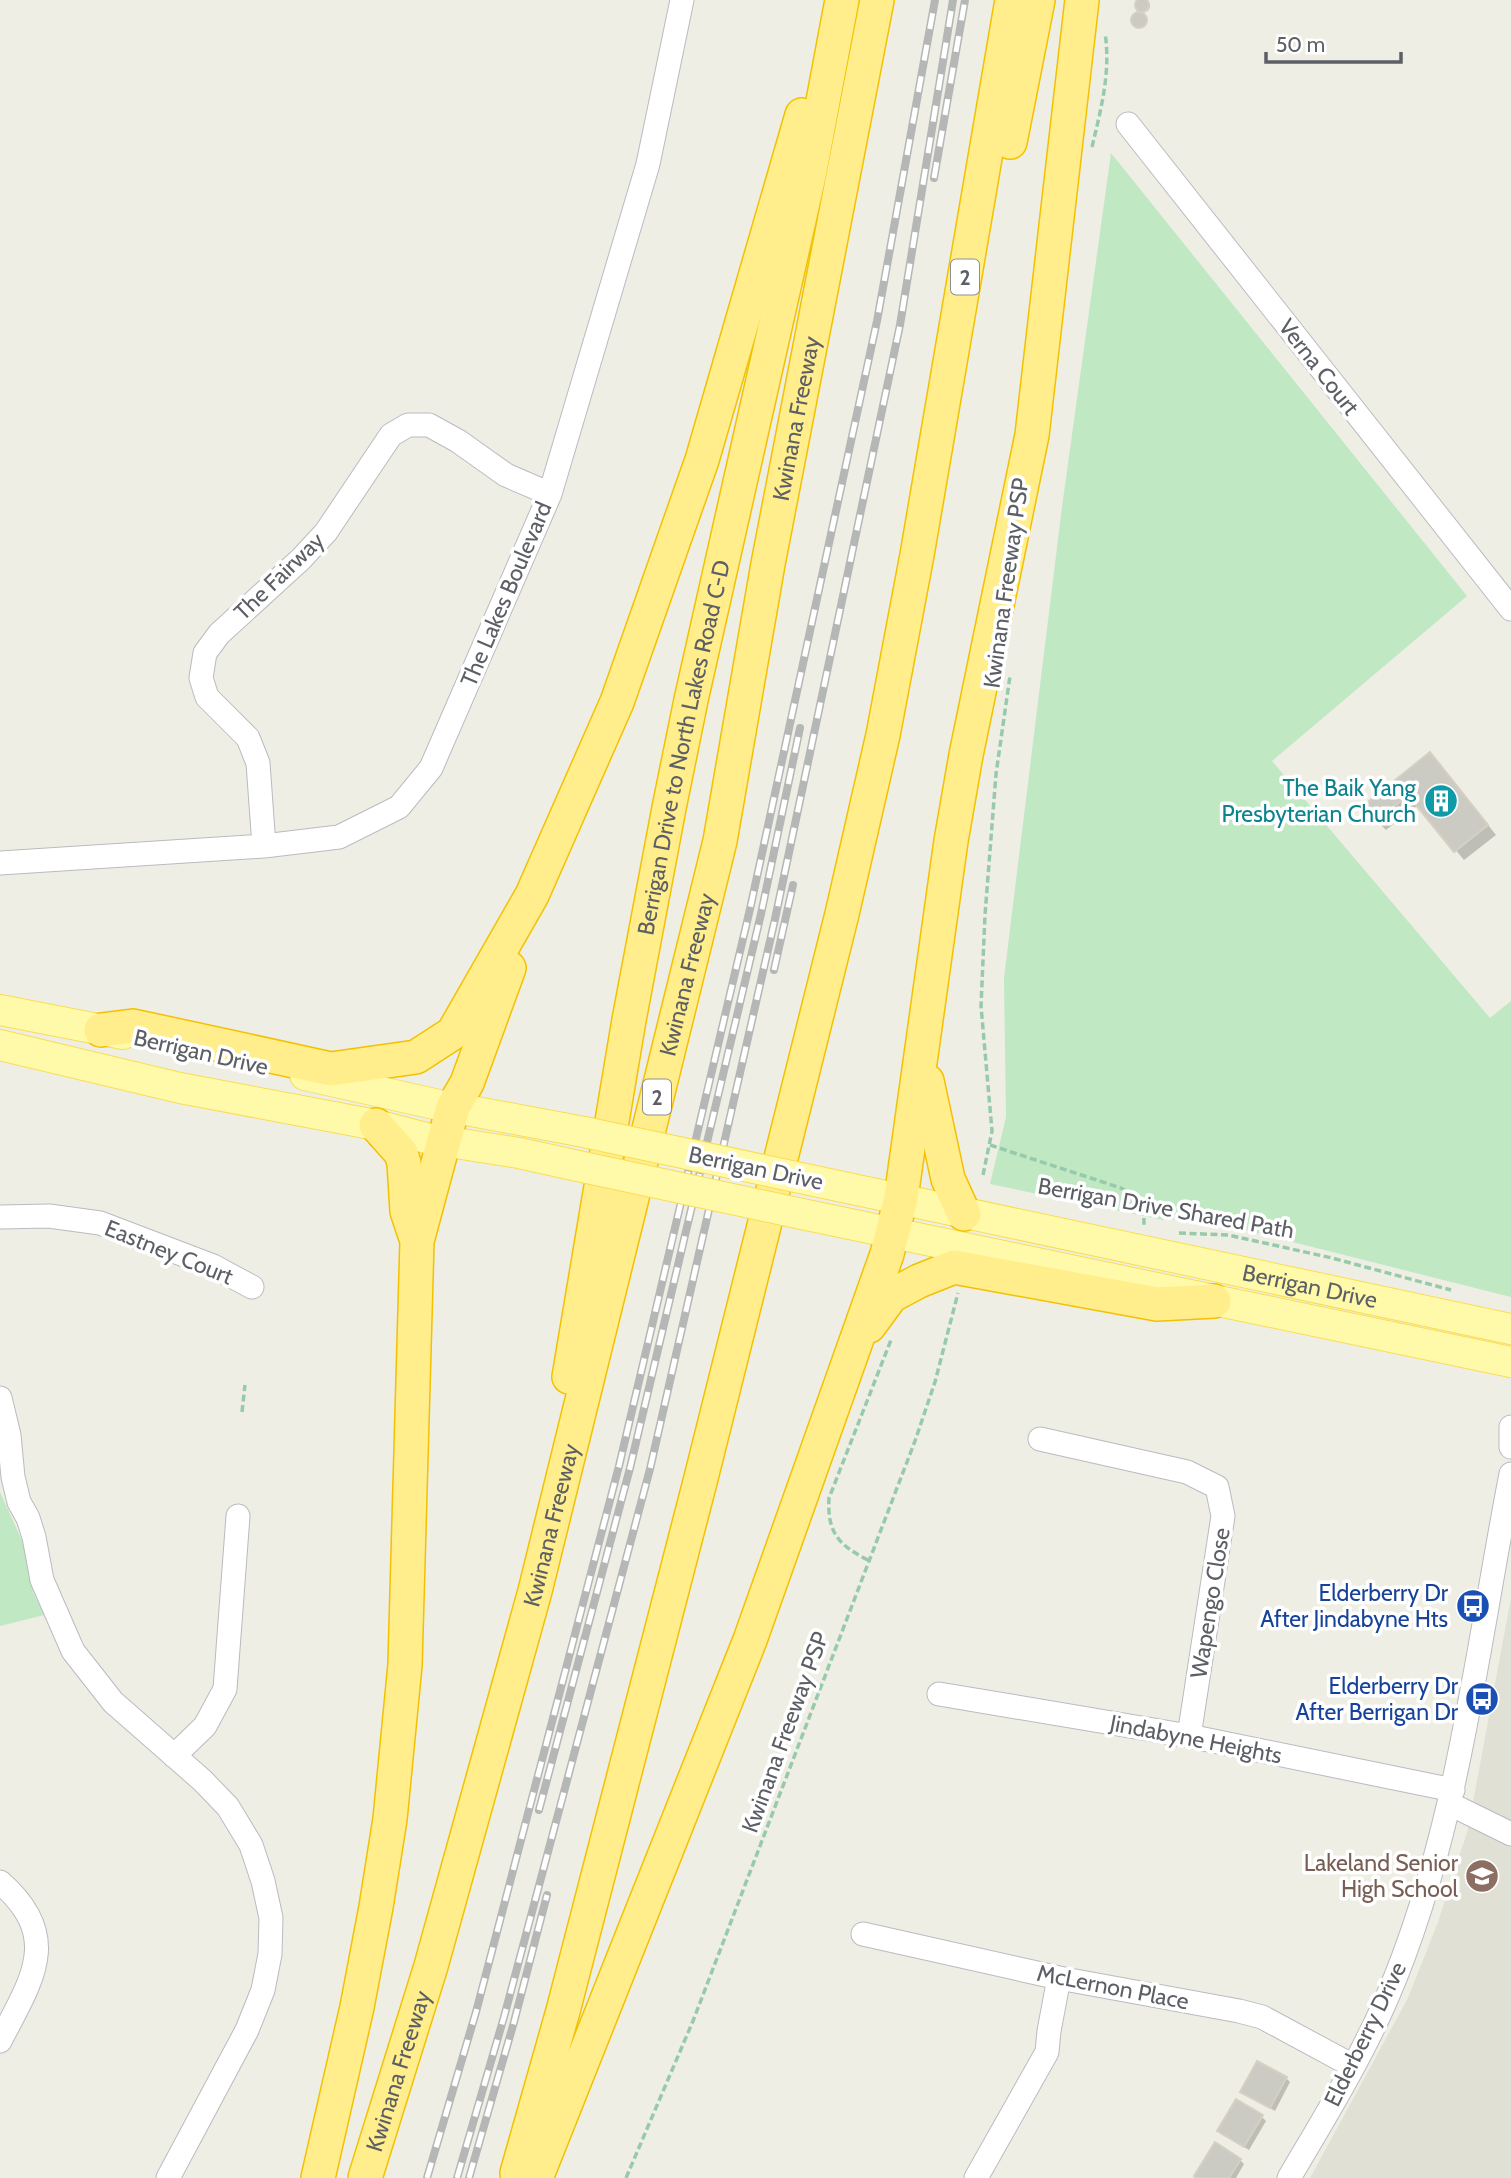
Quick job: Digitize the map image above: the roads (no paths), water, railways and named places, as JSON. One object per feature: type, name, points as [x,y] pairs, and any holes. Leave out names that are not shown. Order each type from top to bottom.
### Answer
[{"type":"highway","points":[[318,2178],[357,2007],[390,1819],[405,1665],[417,1241],[453,1107],[467,1083],[532,895],[617,702],[702,460],[814,73],[830,0]]},
{"type":"highway","name":"Berrigan Drive to North Lakes Road C-D","points":[[558,1500],[570,1360],[629,1020],[691,700],[809,176],[842,0]]},
{"type":"highway","name":"Kwinana Freeway","points":[[365,2178],[431,1966],[535,1591],[720,841],[768,564],[877,0]]},
{"type":"highway","name":"2","points":[[516,2178],[563,2011],[701,1478],[883,735],[917,555],[1012,0]]},
{"type":"highway","points":[[917,555],[937,516],[1038,0]]},
{"type":"highway","points":[[536,2178],[750,1640],[887,1254],[901,1198],[951,841],[966,755],[1032,435],[1082,0]]},
{"type":"highway","points":[[101,1030],[133,1026],[331,1069],[416,1057],[453,1033],[532,895]]},
{"type":"highway","points":[[923,1051],[931,1106],[948,1179],[964,1214]]},
{"type":"highway","points":[[376,1125],[401,1153],[407,1211],[417,1241]]},
{"type":"highway","points":[[855,1345],[891,1296],[954,1267],[1157,1304],[1214,1301]]},
{"type":"main road","name":"Berrigan Drive","points":[[0,1010],[453,1107],[901,1198],[964,1214],[1511,1329]]},
{"type":"main road","name":"Berrigan Drive","points":[[0,1045],[180,1088],[578,1166],[1511,1362]]},
{"type":"street","name":"The Lakes Boulevard","points":[[0,863],[264,846],[339,838],[399,807],[431,768],[550,495],[648,164],[682,0]]},
{"type":"street","name":"Verna Court","points":[[1128,124],[1511,609]]},
{"type":"street","name":"The Fairway","points":[[264,846],[258,763],[248,738],[207,697],[201,678],[205,653],[219,634],[301,559],[326,532],[391,435],[408,425],[429,425],[458,440],[506,475],[550,495]]},
{"type":"street","name":"The Lakes Boulevard","points":[[0,875],[26,862]]},
{"type":"street","name":"Eastney Court","points":[[0,1217],[49,1216],[100,1223],[213,1266],[252,1287]]},
{"type":"street","points":[[0,1398],[9,1435],[13,1477],[19,1502],[34,1537],[42,1580],[74,1651],[113,1702],[203,1781],[228,1807],[251,1845],[271,1918],[270,1954],[263,1990],[247,2030],[168,2178]]},
{"type":"street","points":[[1511,1427],[1511,1447]]},
{"type":"street","name":"Wapengo Close","points":[[1040,1439],[1187,1472],[1217,1487],[1223,1516],[1189,1736]]},
{"type":"street","name":"Elderberry Drive","points":[[1289,2178],[1353,2066],[1386,2001],[1406,1947],[1451,1797],[1511,1474]]},
{"type":"street","points":[[174,1756],[205,1726],[225,1689],[238,1516]]},
{"type":"street","name":"Jindabyne Heights","points":[[939,1694],[1189,1736],[1451,1797],[1511,1833]]},
{"type":"street","points":[[0,1882],[17,1897],[28,1912],[37,1944],[31,1981],[0,2041]]},
{"type":"street","name":"McLernon Place","points":[[863,1934],[1059,1978],[1262,2017],[1353,2066]]},
{"type":"street","points":[[976,2178],[1047,2052],[1048,2031],[1059,1978]]},
{"type":"railway","points":[[427,2178],[476,2012],[619,1466],[750,909],[877,321],[935,0]]},
{"type":"railway","points":[[457,2178],[504,2017],[650,1469],[775,919],[900,325],[953,0]]},
{"type":"railway","points":[[934,178],[965,0]]},
{"type":"railway","points":[[539,1810],[630,1468],[761,914],[800,728]]},
{"type":"railway","points":[[774,970],[793,885]]},
{"type":"railway","points":[[469,2178],[547,1895]]},
{"type":"place","name":"The Baik Yang Presbyterian Church","points":[[1441,801]]},
{"type":"place","name":"Elderberry Dr After Jindabyne Hts","points":[[1473,1606]]},
{"type":"place","name":"Elderberry Dr After Berrigan Dr","points":[[1482,1699]]},
{"type":"place","name":"Lakeland Senior High School","points":[[1482,1876]]}]
